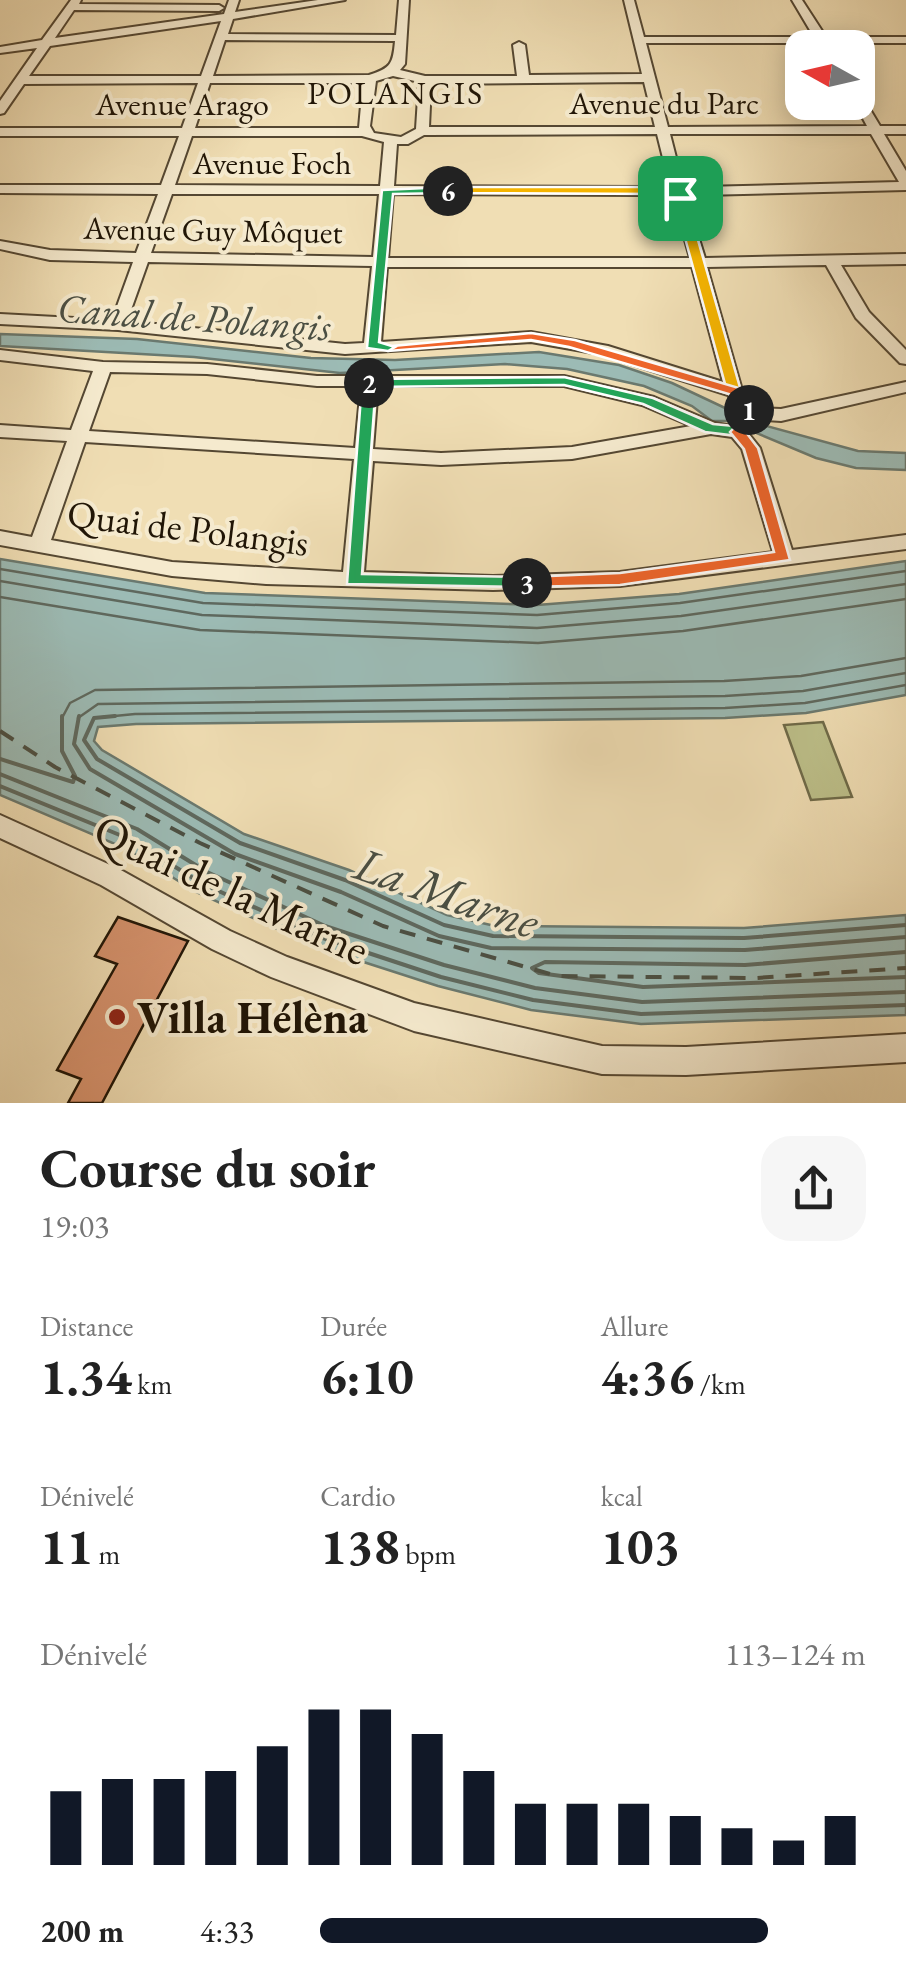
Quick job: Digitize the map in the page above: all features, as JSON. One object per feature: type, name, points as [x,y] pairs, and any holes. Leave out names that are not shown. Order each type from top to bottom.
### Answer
[{"type":"street","points":[[0,110],[74,4],[232,8],[340,0]]},
{"type":"street","points":[[392,72],[399,64],[404,0]]},
{"type":"street","points":[[630,0],[661,130],[734,391],[751,413],[780,415],[906,386]]},
{"type":"street","points":[[797,0],[816,30]]},
{"type":"street","points":[[118,325],[232,8]]},
{"type":"street","points":[[0,50],[232,8]]},
{"type":"street","points":[[222,37],[402,38]]},
{"type":"street","points":[[639,40],[785,43]]},
{"type":"street","points":[[875,42],[906,40]]},
{"type":"street","points":[[519,45],[523,79]]},
{"type":"street","points":[[20,80],[370,78],[392,72],[424,80],[649,78]]},
{"type":"street","points":[[370,78],[364,132],[391,142],[422,132],[424,80]]},
{"type":"street","points":[[870,120],[906,185]]},
{"type":"street","name":"Avenue du Parc","points":[[422,132],[906,130]]},
{"type":"street","name":"Avenue Arago","points":[[0,132],[364,132]]},
{"type":"street","points":[[372,345],[391,142]]},
{"type":"street","name":"Avenue Foch","points":[[0,189],[677,190],[906,185]]},
{"type":"street","name":"Avenue Guy Môquet","points":[[0,245],[22,253],[380,261],[697,264],[906,259]]},
{"type":"street","points":[[831,261],[862,315],[906,359]]},
{"type":"street","points":[[0,319],[118,325],[345,349],[531,336],[602,350],[734,391]]},
{"type":"street","points":[[0,355],[103,367],[207,369],[265,378],[370,383],[564,381],[648,401],[710,428],[738,432],[751,448],[784,556]]},
{"type":"street","points":[[39,546],[103,367]]},
{"type":"street","points":[[353,580],[370,383]]},
{"type":"street","points":[[738,432],[751,413]]},
{"type":"street","points":[[0,432],[363,454],[508,458],[589,450],[710,428]]},
{"type":"street","name":"Quai de Polangis","points":[[0,538],[172,568],[353,580],[554,583],[906,542]]},
{"type":"street","name":"Quai de la Marne","points":[[0,826],[110,877],[221,940],[281,968],[431,1022],[602,1060],[686,1060],[906,1048]]},
{"type":"green space","points":[[823,722],[852,797],[811,800],[784,725]]},
{"type":"water","points":[[0,334],[137,339],[311,358],[395,360],[539,352],[619,365],[672,383],[759,424],[858,451],[906,453],[906,470],[856,468],[816,458],[728,421],[712,421],[692,406],[644,386],[567,369],[505,364],[340,373],[194,357],[0,346]]},
{"type":"water","name":"La Marne","points":[[0,559],[205,593],[537,605],[679,594],[906,561],[906,695],[806,713],[725,718],[136,724],[98,727],[94,741],[102,750],[244,834],[349,870],[447,915],[495,926],[744,928],[906,915],[906,1015],[641,1024],[531,1010],[438,986],[317,947],[196,892],[127,849],[0,795]]},
{"type":"building","name":"Villa Hélèna","points":[[118,917],[188,941],[102,1103],[68,1103],[81,1079],[57,1070],[117,964],[95,956]]},
{"type":"ferry route","points":[[0,731],[55,767],[200,843],[383,926],[557,976],[756,978],[906,968]]},
{"type":"place","name":"Villa Hélèna","points":[[117,1017]]},
{"type":"district","name":"POLANGIS","points":[[396,93]]},
{"type":"route","points":[[680,198],[663,190],[387,190],[372,345],[396,348],[531,336],[602,350],[734,391],[751,413],[738,432],[751,448],[774,535],[784,556],[620,579],[554,583],[353,580],[370,383],[528,378],[564,381],[648,401],[710,428],[738,432],[751,413],[734,391],[680,198]]},
{"type":"water label","name":"Canal de Polangis","points":[[194,317]]}]
